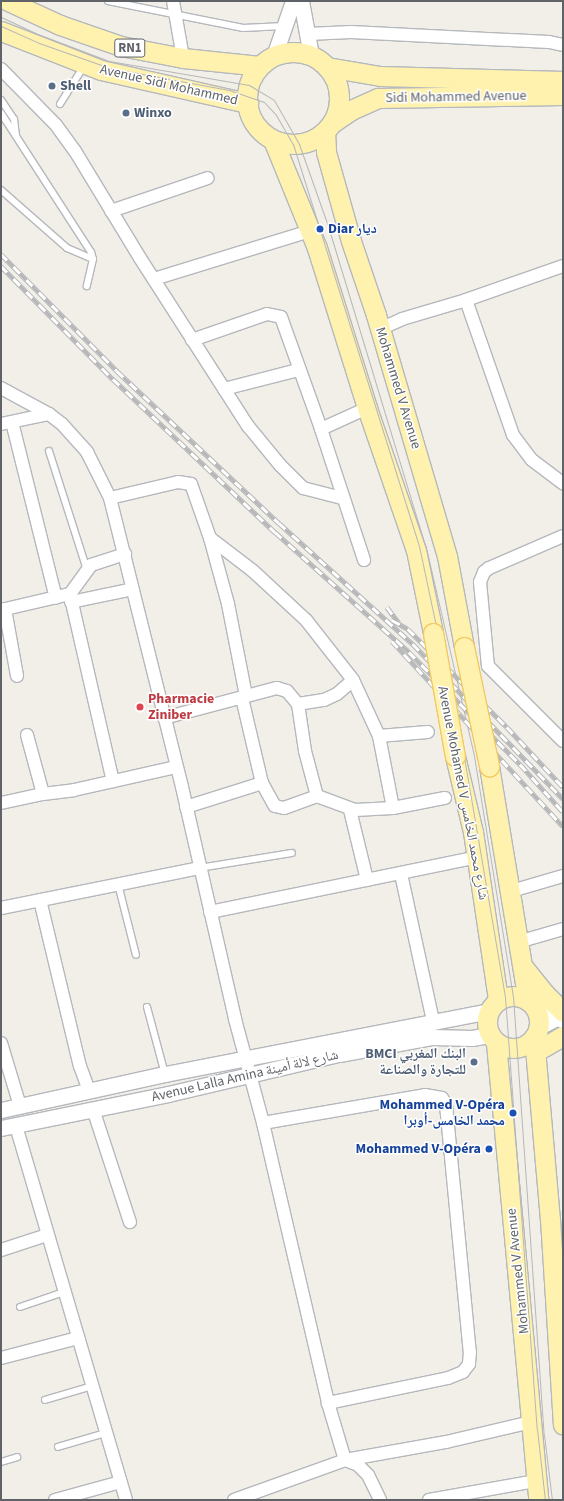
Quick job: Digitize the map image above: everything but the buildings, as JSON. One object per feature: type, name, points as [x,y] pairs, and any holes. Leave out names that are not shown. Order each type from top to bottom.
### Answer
[{"type":"main road","name":"Avenue Sidi Mohammed","points":[[8,1],[88,36],[121,46],[183,58],[267,61]]},
{"type":"main road","name":"Avenue Sidi Mohammed","points":[[1,31],[85,64],[147,82],[248,103]]},
{"type":"main road","name":"RN1","points":[[267,61],[298,52],[311,55],[328,67],[337,82],[340,96],[338,110],[329,127]]},
{"type":"main road","points":[[267,61],[249,85],[248,103],[253,120],[261,131],[273,140],[299,144],[313,140],[329,127]]},
{"type":"main road","name":"RN1","points":[[328,67],[380,76],[563,81]]},
{"type":"main road","name":"Sidi Mohammed Avenue","points":[[329,127],[351,110],[378,98],[563,95]]},
{"type":"main road","name":"Mohammed V Avenue","points":[[329,127],[326,152],[447,556],[464,647]]},
{"type":"main road","points":[[273,140],[310,231],[367,408]]},
{"type":"main road","name":"Avenue Mohamed V شارع محمد الخامس","points":[[367,408],[416,550],[433,633],[455,756],[467,800],[477,857],[494,1006]]},
{"type":"main road","name":"Avenue Mohamed V شارع محمد الخامس","points":[[464,647],[489,766],[508,892],[522,965],[532,1005]]},
{"type":"main road","points":[[522,965],[544,993],[562,1022],[536,1040],[518,1048],[510,1049],[492,1039],[487,1023],[494,1006],[513,996],[532,1005],[536,1040],[550,1219],[563,1425]]},
{"type":"main road","name":"Mohammed V Avenue","points":[[492,1039],[538,1500]]},
{"type":"street","points":[[173,1],[183,58]]},
{"type":"street","points":[[267,61],[284,26],[293,1]]},
{"type":"street","points":[[301,1],[311,55]]},
{"type":"street","points":[[308,34],[351,32],[549,42],[563,45]]},
{"type":"street","points":[[1,69],[56,125],[75,151],[111,212],[248,426],[294,481],[309,490],[342,498]]},
{"type":"street","points":[[111,212],[208,178]]},
{"type":"street","points":[[154,280],[310,231]]},
{"type":"street","points":[[380,330],[402,319],[466,300],[563,266]]},
{"type":"street","points":[[466,300],[513,435],[532,460],[563,483]]},
{"type":"street","points":[[192,340],[267,314],[275,314],[283,321],[298,370],[321,428],[342,498],[364,560]]},
{"type":"street","points":[[224,389],[298,370]]},
{"type":"street","points":[[1,388],[49,414],[87,452],[110,498],[186,807],[199,868],[247,1058],[249,1075],[263,1122],[328,1403],[345,1460]]},
{"type":"street","points":[[321,428],[367,408]]},
{"type":"street","points":[[49,414],[7,423],[56,598]]},
{"type":"street","points":[[110,498],[189,482],[194,489],[210,538],[228,604],[244,697],[262,783],[278,808],[317,796],[350,810],[393,808],[445,798]]},
{"type":"street","points":[[563,536],[489,568],[484,572],[480,582],[488,666],[563,741]]},
{"type":"street","points":[[210,538],[253,571],[306,620],[353,680],[378,736],[393,808]]},
{"type":"street","points":[[112,781],[71,598],[87,570],[100,561],[125,554]]},
{"type":"street","points":[[17,676],[3,610],[56,598],[71,598],[133,589]]},
{"type":"street","points":[[298,704],[331,697],[353,680]]},
{"type":"street","points":[[164,718],[270,689],[284,688],[298,704],[305,751],[317,796]]},
{"type":"street","points":[[378,736],[428,732]]},
{"type":"street","points":[[27,735],[43,794]]},
{"type":"street","points":[[1,803],[43,794],[74,790],[176,768]]},
{"type":"street","points":[[186,807],[262,783]]},
{"type":"street","points":[[350,810],[367,880]]},
{"type":"street","points":[[210,912],[401,874],[477,857]]},
{"type":"street","points":[[1,908],[199,868]]},
{"type":"street","points":[[401,874],[433,1021]]},
{"type":"street","points":[[508,892],[563,876]]},
{"type":"street","points":[[40,900],[80,1066],[89,1090]]},
{"type":"street","points":[[518,942],[563,928]]},
{"type":"street","points":[[532,1005],[562,1022]]},
{"type":"street","name":"Avenue Lalla Amina شارع لالة أمينة","points":[[1,1110],[165,1074],[433,1021],[494,1006]]},
{"type":"street","name":"Avenue Lalla Amina شارع لالة أمينة","points":[[1,1128],[249,1075],[339,1054],[432,1037],[492,1039]]},
{"type":"street","points":[[1,1043],[20,1106]]},
{"type":"street","points":[[263,1122],[425,1095],[442,1098],[446,1105],[470,1352],[469,1364],[463,1372],[448,1378],[328,1403]]},
{"type":"street","points":[[93,1109],[130,1222]]},
{"type":"street","points":[[16,1126],[105,1433],[126,1500]]},
{"type":"street","points":[[1,1250],[47,1235]]},
{"type":"street","points":[[1,1358],[78,1338]]},
{"type":"street","points":[[234,1500],[345,1460],[446,1442],[531,1422]]},
{"type":"street","points":[[345,1460],[358,1465],[368,1475],[380,1500]]},
{"type":"street","points":[[429,1500],[455,1498],[536,1481]]},
{"type":"street","points":[[56,1500],[121,1482]]},
{"type":"lane","points":[[108,1],[176,16],[243,28],[284,26]]},
{"type":"lane","points":[[60,104],[85,64]]},
{"type":"lane","points":[[1,100],[14,119],[16,137]]},
{"type":"lane","points":[[1,114],[93,259],[87,286]]},
{"type":"lane","points":[[1,190],[67,248],[93,259]]},
{"type":"lane","points":[[49,451],[87,570]]},
{"type":"lane","points":[[199,868],[292,853]]},
{"type":"lane","points":[[118,884],[136,955]]},
{"type":"lane","points":[[147,1007],[165,1074]]},
{"type":"lane","points":[[20,1307],[64,1292]]},
{"type":"lane","points":[[45,1400],[92,1386]]},
{"type":"lane","points":[[58,1447],[105,1433]]},
{"type":"lane","points":[[1,1462],[17,1457]]},
{"type":"tram line","points":[[1,17],[35,33],[109,61],[249,85],[274,100],[299,144],[328,226],[427,552],[474,756],[513,996],[544,1435],[552,1500]]},
{"type":"tram line","points":[[1,26],[39,43],[110,68],[229,90],[264,102],[276,115],[293,144],[419,546],[464,757],[505,997],[537,1429],[545,1500]]},
{"type":"railway","points":[[1,254],[117,371],[279,523],[413,644],[563,799]]},
{"type":"railway","points":[[1,266],[113,379],[275,532],[409,652],[520,764],[563,812]]},
{"type":"railway","points":[[387,607],[399,623]]},
{"type":"railway","points":[[392,620],[408,629],[507,727],[563,787]]},
{"type":"railway","points":[[392,641],[563,826]]},
{"type":"place","name":"Shell","points":[[52,86]]},
{"type":"place","name":"Winxo","points":[[126,113]]},
{"type":"place","name":"Diar ديار","points":[[320,229]]},
{"type":"place","name":"Pharmacie Ziniber","points":[[140,707]]},
{"type":"place","name":"BMCI البنك المغربي للتجارة والصناعة","points":[[474,1062]]},
{"type":"place","name":"Mohammed V-Opéra محمد الخامس-أوبرا","points":[[513,1113]]},
{"type":"place","name":"Mohammed V-Opéra","points":[[489,1149]]}]
